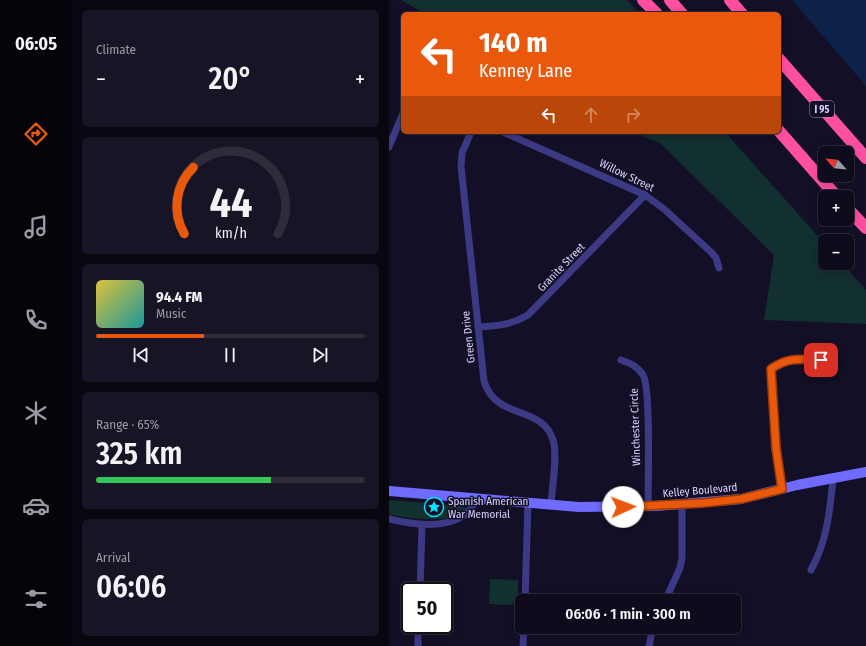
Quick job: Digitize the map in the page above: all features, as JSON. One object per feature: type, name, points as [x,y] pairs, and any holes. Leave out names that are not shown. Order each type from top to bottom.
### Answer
[{"type":"highway","points":[[643,0],[655,12]]},
{"type":"highway","points":[[670,0],[680,12]]},
{"type":"highway","points":[[730,0],[740,12]]},
{"type":"highway","name":"I 95","points":[[781,61],[866,158]]},
{"type":"highway","points":[[781,133],[831,190]]},
{"type":"highway","points":[[775,134],[830,190]]},
{"type":"highway","points":[[854,215],[866,228]]},
{"type":"main road","name":"Kelley Boulevard","points":[[389,491],[586,507],[648,507],[741,499],[866,472]]},
{"type":"street","points":[[389,147],[401,118]]},
{"type":"street","name":"Green Drive","points":[[470,134],[462,153],[461,166],[483,375],[489,393],[502,405],[523,413],[547,428],[553,440],[555,451],[551,504]]},
{"type":"street","name":"Willow Street","points":[[508,134],[645,195],[659,204],[712,253],[716,258],[719,268]]},
{"type":"street","name":"Granite Street","points":[[478,327],[500,326],[515,323],[528,315],[645,195]]},
{"type":"street","points":[[782,489],[776,448],[771,369],[779,362],[795,358],[821,360]]},
{"type":"street","name":"Winchester Circle","points":[[621,360],[634,365],[644,376],[647,398],[648,507]]},
{"type":"street","points":[[811,570],[819,556],[825,539],[829,519],[833,478]]},
{"type":"street","points":[[389,519],[422,525],[440,524],[453,520],[467,513],[475,504],[477,498]]},
{"type":"street","points":[[525,594],[528,503]]},
{"type":"street","points":[[668,594],[677,577],[681,563],[682,505]]},
{"type":"street","points":[[419,582],[422,525]]},
{"type":"street","points":[[418,634],[418,646]]},
{"type":"street","points":[[523,646],[524,634]]},
{"type":"street","points":[[649,646],[652,634]]},
{"type":"green space","points":[[401,0],[627,0],[638,12],[422,12]]},
{"type":"green space","points":[[638,134],[727,134],[818,236],[818,270],[848,270],[866,290],[866,324],[764,320],[774,255],[660,143]]},
{"type":"green space","points":[[389,500],[466,506],[466,508],[461,513],[442,519],[407,518],[389,514]]},
{"type":"green space","points":[[490,579],[518,580],[518,594],[515,594],[515,602],[511,605],[489,604]]},
{"type":"water","points":[[792,0],[866,0],[866,86]]},
{"type":"place","name":"Spanish American War Memorial","points":[[434,507]]},
{"type":"route","points":[[623,507],[703,503],[741,499],[782,489],[776,448],[771,369],[779,362],[795,358],[821,360]]}]
